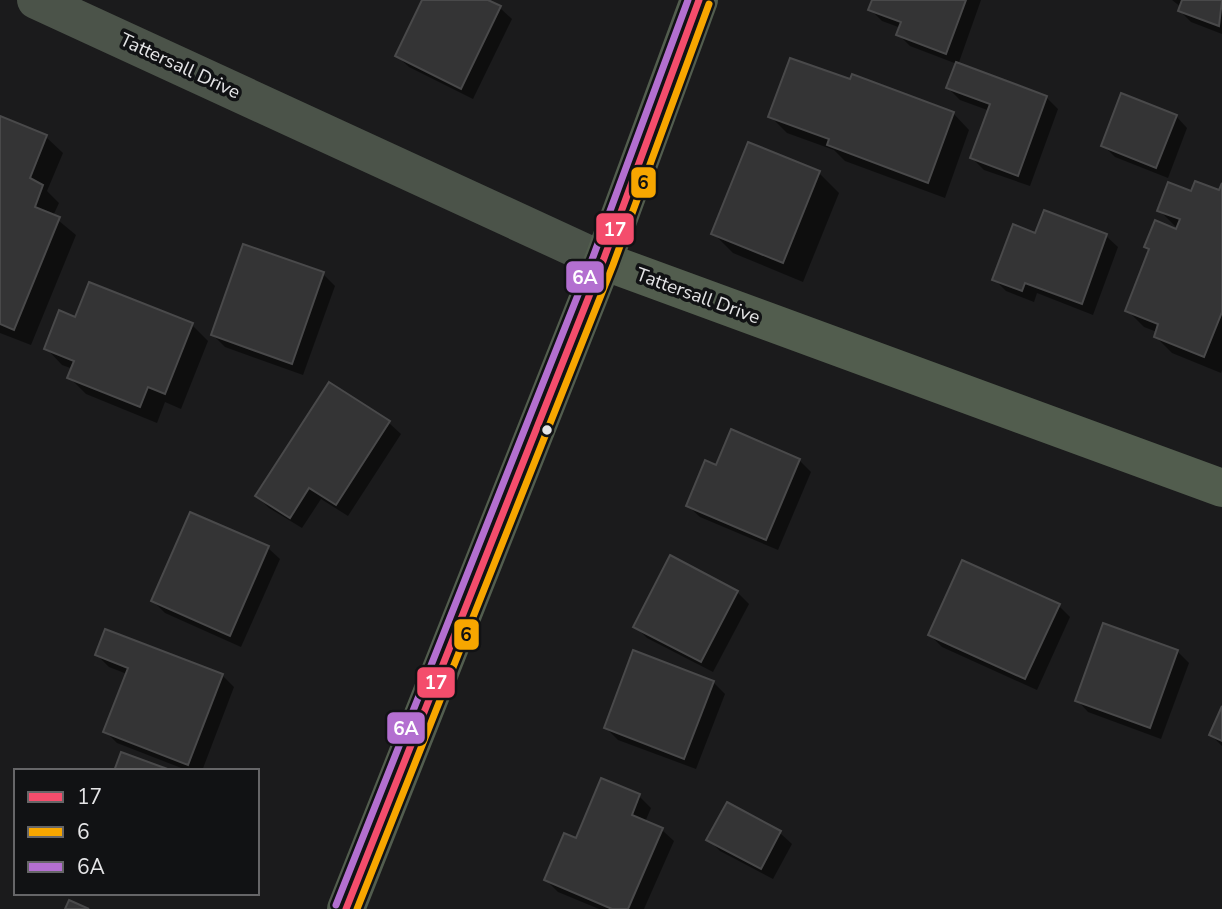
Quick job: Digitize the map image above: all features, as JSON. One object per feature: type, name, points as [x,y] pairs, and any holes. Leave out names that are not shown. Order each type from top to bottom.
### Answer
[{"type":"main road","points":[[346,909],[603,261],[699,0]]},
{"type":"main road","name":"Tattersall Drive","points":[[603,261],[1222,488]]},
{"type":"street","name":"Tattersall Drive","points":[[36,0],[603,261]]},
{"type":"building","points":[[422,0],[488,0],[501,6],[461,89],[395,56]]},
{"type":"building","points":[[872,0],[966,0],[946,54],[896,35],[901,22],[868,10]]},
{"type":"building","points":[[1182,0],[1222,0],[1219,26],[1178,11]]},
{"type":"building","points":[[790,58],[850,79],[852,74],[954,112],[928,183],[827,145],[829,139],[768,117]]},
{"type":"building","points":[[956,62],[1047,96],[1018,176],[970,158],[990,104],[946,88]]},
{"type":"building","points":[[1121,93],[1177,115],[1156,168],[1101,146]]},
{"type":"building","points":[[0,116],[47,135],[30,178],[43,185],[35,207],[60,217],[14,330],[0,324]]},
{"type":"building","points":[[748,142],[820,171],[783,263],[711,234]]},
{"type":"building","points":[[1195,181],[1219,190],[1222,183],[1222,312],[1204,357],[1154,337],[1158,324],[1125,311],[1149,249],[1144,247],[1155,220],[1176,229],[1180,219],[1157,211],[1168,182],[1191,191]]},
{"type":"building","points":[[1044,210],[1107,234],[1082,304],[1025,283],[1022,291],[992,280],[1013,224],[1035,233]]},
{"type":"building","points":[[243,244],[324,272],[292,364],[211,335]]},
{"type":"building","points":[[89,282],[193,323],[165,394],[148,387],[140,407],[67,378],[74,361],[44,349],[59,310],[75,317]]},
{"type":"building","points":[[329,382],[390,421],[336,505],[309,488],[290,518],[255,496]]},
{"type":"building","points":[[731,429],[800,459],[766,540],[686,506],[705,460],[716,465]]},
{"type":"building","points":[[190,512],[269,546],[230,636],[151,601]]},
{"type":"building","points":[[670,555],[738,591],[701,662],[633,627]]},
{"type":"building","points":[[962,560],[1060,604],[1025,679],[928,635]]},
{"type":"building","points":[[1103,623],[1178,650],[1150,728],[1075,701]]},
{"type":"building","points":[[105,629],[223,674],[188,765],[103,732],[128,668],[95,655]]},
{"type":"building","points":[[633,650],[714,681],[684,759],[604,728]]},
{"type":"building","points":[[1222,706],[1222,741],[1209,735]]},
{"type":"building","points":[[121,752],[168,769],[115,769]]},
{"type":"building","points":[[601,778],[640,794],[632,815],[663,828],[628,909],[612,909],[544,880],[564,833],[576,838]]},
{"type":"building","points":[[727,802],[781,831],[761,869],[706,840]]},
{"type":"building","points":[[69,900],[89,909],[65,909]]},
{"type":"transit line","name":"6A","points":[[336,905],[593,257],[688,0]]},
{"type":"transit line","name":"17","points":[[346,909],[603,261],[699,0]]},
{"type":"transit line","name":"6","points":[[357,909],[613,265],[709,4]]}]
